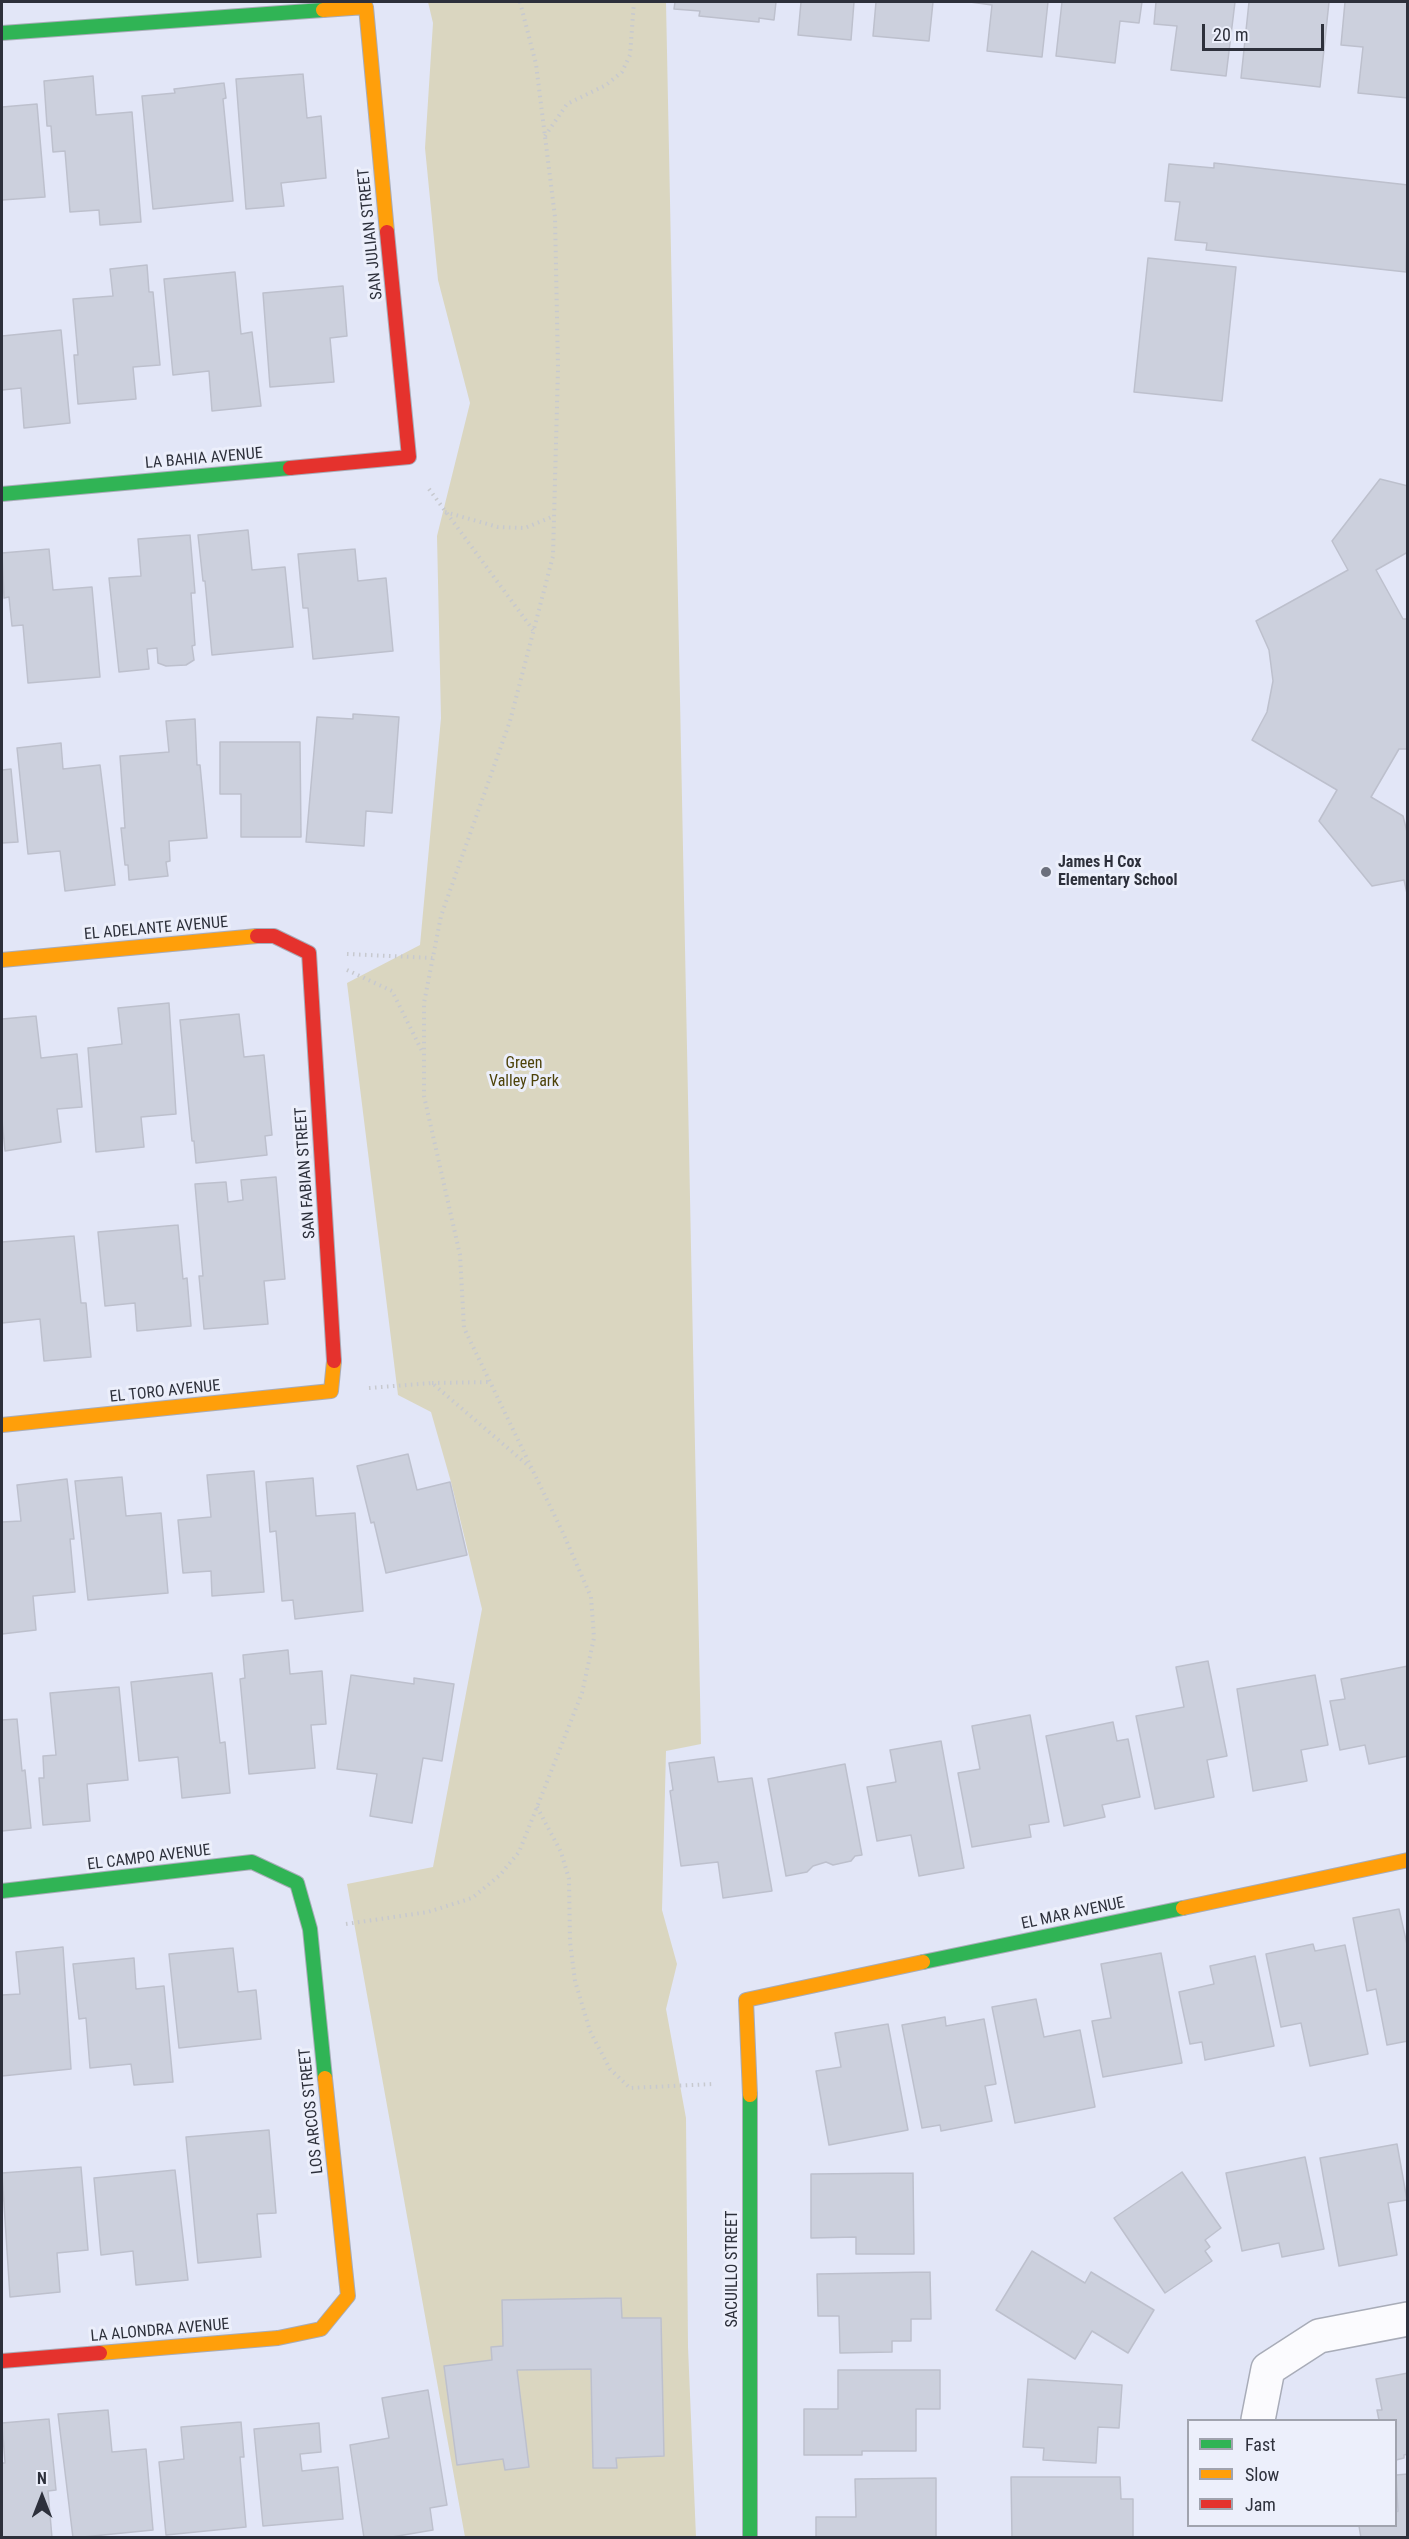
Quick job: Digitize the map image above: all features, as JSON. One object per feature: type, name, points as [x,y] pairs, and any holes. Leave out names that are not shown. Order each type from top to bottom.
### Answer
[{"type":"street","name":"SAN JULIAN STREET","points":[[2,33],[366,8],[409,458]]},
{"type":"street","name":"LA BAHIA AVENUE","points":[[2,494],[409,458]]},
{"type":"street","name":"EL ADELANTE AVENUE","points":[[2,960],[255,936],[274,936],[309,953]]},
{"type":"street","name":"SAN FABIAN STREET","points":[[309,953],[334,1368],[331,1391]]},
{"type":"street","name":"EL TORO AVENUE","points":[[2,1425],[331,1391]]},
{"type":"street","name":"EL MAR AVENUE","points":[[746,2000],[1407,1860]]},
{"type":"street","name":"EL CAMPO AVENUE","points":[[2,1891],[252,1862],[297,1883]]},
{"type":"street","name":"LOS ARCOS STREET","points":[[297,1883],[310,1929],[348,2296],[321,2329]]},
{"type":"street","name":"SACUILLO STREET","points":[[746,2000],[750,2082],[750,2538]]},
{"type":"street","points":[[1258,2419],[1268,2369],[1319,2336],[1407,2319]]},
{"type":"street","name":"LA ALONDRA AVENUE","points":[[2,2361],[278,2338],[321,2329]]},
{"type":"path","points":[[310,1929],[428,1912],[472,1898],[500,1875],[519,1852],[537,1807],[582,1693],[594,1638],[591,1597],[534,1470],[465,1328],[460,1255],[424,1096],[424,1003],[441,916],[510,721],[553,556],[558,368],[555,229],[536,64],[520,2]]},
{"type":"path","points":[[545,137],[567,104],[606,85],[622,72],[630,55],[634,2]]},
{"type":"path","points":[[409,458],[444,512],[534,631]]},
{"type":"path","points":[[444,512],[498,527],[525,528],[554,516]]},
{"type":"path","points":[[309,953],[433,958]]},
{"type":"path","points":[[309,953],[392,991],[424,1054]]},
{"type":"path","points":[[331,1391],[432,1383],[490,1382]]},
{"type":"path","points":[[432,1383],[534,1470]]},
{"type":"path","points":[[537,1807],[564,1861],[568,1879],[570,1942],[575,1981],[590,2031],[610,2069],[630,2088],[674,2088],[750,2082]]},
{"type":"green space","name":"Green Valley Park","points":[[428,2],[666,2],[701,1744],[666,1751],[662,1910],[677,1964],[666,2009],[686,2118],[688,2347],[696,2537],[465,2537],[347,1884],[433,1867],[482,1609],[451,1482],[431,1412],[398,1395],[347,983],[420,945],[441,718],[437,536],[470,403],[438,280],[425,148],[433,23]]},
{"type":"building","points":[[675,2],[776,2],[774,20],[759,18],[759,22],[699,16],[700,11],[674,9]]},
{"type":"building","points":[[801,2],[854,2],[851,40],[798,35]]},
{"type":"building","points":[[876,2],[933,2],[929,41],[873,36]]},
{"type":"building","points":[[970,2],[1048,2],[1042,57],[987,51],[992,5]]},
{"type":"building","points":[[1062,2],[1142,2],[1139,23],[1120,21],[1115,63],[1056,56]]},
{"type":"building","points":[[1156,2],[1235,2],[1226,76],[1171,70],[1177,26],[1154,24]]},
{"type":"building","points":[[1249,2],[1329,2],[1320,87],[1241,78]]},
{"type":"building","points":[[1345,2],[1408,2],[1408,98],[1358,93],[1363,47],[1341,45]]},
{"type":"building","points":[[303,74],[307,118],[321,116],[326,178],[281,183],[284,206],[246,209],[236,79]]},
{"type":"building","points":[[93,76],[96,115],[132,112],[141,222],[100,225],[99,210],[70,212],[65,151],[53,152],[51,126],[47,126],[44,81]]},
{"type":"building","points":[[224,83],[226,98],[223,99],[233,201],[153,209],[142,96],[175,93],[174,89]]},
{"type":"building","points":[[37,104],[45,197],[2,200],[2,107]]},
{"type":"building","points":[[1214,163],[1408,185],[1406,272],[1206,250],[1207,243],[1175,240],[1180,202],[1165,201],[1169,164],[1214,168]]},
{"type":"building","points":[[1148,258],[1236,267],[1222,401],[1134,392]]},
{"type":"building","points":[[147,265],[149,292],[153,292],[160,365],[133,367],[136,399],[78,404],[74,355],[78,355],[73,299],[113,296],[110,269]]},
{"type":"building","points":[[235,272],[241,334],[252,332],[261,406],[212,411],[209,371],[173,375],[164,279]]},
{"type":"building","points":[[343,286],[347,336],[330,338],[334,382],[270,387],[263,293]]},
{"type":"building","points":[[61,330],[70,423],[24,428],[21,388],[2,390],[2,336]]},
{"type":"building","points":[[1380,479],[1408,486],[1408,552],[1376,570],[1403,619],[1408,619],[1408,749],[1399,749],[1371,797],[1403,816],[1408,836],[1408,898],[1404,880],[1372,886],[1319,821],[1337,790],[1252,740],[1267,712],[1273,681],[1269,650],[1256,621],[1348,570],[1332,541]]},
{"type":"building","points":[[248,530],[252,570],[285,567],[293,647],[212,655],[198,535]]},
{"type":"building","points":[[190,535],[195,593],[191,593],[194,660],[186,665],[166,666],[158,663],[157,648],[147,649],[149,669],[119,672],[109,578],[141,576],[138,539]]},
{"type":"building","points":[[49,549],[53,590],[92,587],[100,677],[28,683],[23,625],[12,626],[9,597],[4,598],[2,553]]},
{"type":"building","points":[[355,549],[358,581],[386,578],[393,651],[313,659],[308,608],[303,608],[298,554]]},
{"type":"building","points":[[353,714],[399,717],[392,813],[366,811],[364,846],[306,842],[317,717],[353,719]]},
{"type":"building","points":[[195,719],[197,765],[200,765],[207,838],[169,841],[170,861],[166,862],[168,876],[129,880],[121,828],[125,828],[120,756],[169,752],[166,721]]},
{"type":"building","points":[[220,742],[300,742],[301,837],[241,837],[241,794],[220,794]]},
{"type":"building","points":[[61,743],[63,769],[100,765],[115,885],[65,891],[60,851],[28,854],[17,748]]},
{"type":"building","points":[[11,769],[18,842],[2,843],[2,770]]},
{"type":"building","points":[[169,1003],[176,1114],[141,1117],[144,1147],[96,1152],[88,1048],[122,1044],[118,1008]]},
{"type":"building","points":[[239,1014],[244,1057],[264,1055],[272,1135],[265,1136],[267,1155],[196,1163],[180,1020]]},
{"type":"building","points":[[36,1016],[41,1058],[77,1054],[82,1107],[57,1109],[61,1142],[5,1151],[2,1120],[2,1019]]},
{"type":"building","points":[[276,1177],[285,1279],[264,1281],[268,1324],[204,1329],[199,1276],[203,1276],[195,1184],[226,1182],[228,1202],[243,1200],[241,1180]]},
{"type":"building","points":[[178,1225],[183,1279],[187,1278],[191,1326],[137,1331],[135,1303],[105,1306],[98,1232]]},
{"type":"building","points":[[74,1236],[81,1303],[86,1303],[91,1357],[44,1361],[40,1319],[2,1323],[2,1242]]},
{"type":"building","points":[[408,1454],[417,1490],[450,1482],[467,1555],[386,1573],[357,1466]]},
{"type":"building","points":[[254,1471],[264,1592],[212,1596],[211,1571],[183,1573],[178,1520],[211,1517],[207,1475]]},
{"type":"building","points":[[122,1477],[126,1516],[161,1513],[168,1593],[88,1600],[75,1481]]},
{"type":"building","points":[[313,1478],[316,1516],[355,1513],[363,1611],[295,1619],[293,1600],[282,1601],[276,1531],[270,1532],[266,1482]]},
{"type":"building","points":[[67,1479],[74,1539],[70,1539],[75,1592],[33,1596],[36,1630],[2,1634],[2,1522],[21,1521],[17,1485]]},
{"type":"building","points":[[288,1650],[290,1674],[322,1671],[326,1724],[311,1725],[315,1768],[249,1774],[240,1679],[245,1678],[243,1655]]},
{"type":"building","points":[[1208,1661],[1227,1756],[1207,1760],[1214,1797],[1155,1809],[1136,1716],[1184,1707],[1176,1667]]},
{"type":"building","points":[[1408,1666],[1408,1756],[1369,1764],[1365,1745],[1340,1750],[1330,1701],[1345,1699],[1341,1679]]},
{"type":"building","points":[[212,1673],[220,1743],[225,1742],[230,1793],[182,1798],[178,1757],[139,1761],[131,1682]]},
{"type":"building","points":[[351,1675],[414,1684],[414,1678],[454,1684],[442,1761],[423,1758],[412,1823],[370,1816],[377,1774],[337,1769]]},
{"type":"building","points":[[1315,1675],[1328,1745],[1301,1750],[1307,1781],[1253,1791],[1237,1689]]},
{"type":"building","points":[[119,1687],[128,1780],[87,1784],[90,1821],[43,1825],[39,1778],[44,1778],[43,1756],[56,1755],[50,1693]]},
{"type":"building","points":[[1030,1715],[1049,1822],[1029,1825],[1031,1837],[972,1847],[958,1773],[980,1769],[972,1726]]},
{"type":"building","points":[[17,1719],[31,1828],[2,1831],[2,1720]]},
{"type":"building","points":[[1113,1722],[1117,1741],[1128,1739],[1140,1797],[1102,1805],[1105,1817],[1064,1826],[1046,1736]]},
{"type":"building","points":[[941,1741],[964,1868],[919,1876],[911,1835],[877,1841],[867,1787],[896,1782],[890,1750]]},
{"type":"building","points":[[714,1757],[718,1782],[752,1778],[772,1891],[723,1898],[718,1862],[681,1866],[670,1791],[673,1790],[669,1763]]},
{"type":"building","points":[[845,1764],[862,1855],[855,1856],[851,1861],[833,1865],[826,1862],[813,1866],[807,1872],[786,1876],[768,1779]]},
{"type":"building","points":[[1399,1909],[1408,1949],[1408,2041],[1387,2045],[1376,1989],[1367,1991],[1353,1918]]},
{"type":"building","points":[[1313,1944],[1315,1951],[1345,1945],[1368,2054],[1310,2066],[1301,2023],[1281,2027],[1266,1954]]},
{"type":"building","points":[[63,1947],[71,2069],[2,2076],[2,1995],[20,1994],[16,1952]]},
{"type":"building","points":[[233,1948],[238,1992],[256,1990],[261,2039],[179,2048],[169,1954]]},
{"type":"building","points":[[1161,1953],[1182,2063],[1103,2077],[1092,2021],[1111,2018],[1101,1964]]},
{"type":"building","points":[[1255,1956],[1274,2046],[1205,2060],[1202,2042],[1190,2044],[1179,1992],[1214,1984],[1210,1966]]},
{"type":"building","points":[[134,1958],[136,1989],[164,1986],[173,2082],[134,2085],[131,2064],[90,2068],[86,2018],[79,2019],[73,1964]]},
{"type":"building","points":[[1036,1999],[1044,2037],[1080,2030],[1095,2107],[1015,2123],[992,2007]]},
{"type":"building","points":[[945,2017],[946,2026],[984,2019],[996,2084],[985,2086],[992,2121],[941,2131],[940,2125],[922,2128],[902,2025]]},
{"type":"building","points":[[888,2024],[908,2130],[829,2145],[816,2071],[841,2067],[835,2033]]},
{"type":"building","points":[[269,2130],[276,2213],[257,2214],[261,2257],[198,2263],[186,2137]]},
{"type":"building","points":[[1397,2144],[1407,2200],[1388,2203],[1397,2255],[1339,2266],[1320,2158]]},
{"type":"building","points":[[1305,2157],[1324,2249],[1282,2257],[1279,2243],[1242,2251],[1226,2173]]},
{"type":"building","points":[[81,2167],[88,2250],[57,2253],[60,2292],[10,2297],[2,2173]]},
{"type":"building","points":[[175,2170],[188,2280],[136,2285],[133,2251],[101,2255],[94,2178]]},
{"type":"building","points":[[1182,2172],[1221,2228],[1205,2240],[1210,2247],[1205,2251],[1212,2261],[1165,2293],[1114,2218]]},
{"type":"building","points":[[913,2173],[914,2254],[856,2254],[856,2237],[811,2238],[811,2174]]},
{"type":"building","points":[[1032,2251],[1085,2283],[1091,2272],[1154,2310],[1128,2353],[1092,2331],[1075,2359],[996,2310]]},
{"type":"building","points":[[930,2272],[931,2319],[911,2319],[911,2341],[892,2341],[892,2352],[840,2353],[839,2316],[818,2316],[817,2274]]},
{"type":"building","points":[[621,2298],[622,2318],[661,2318],[664,2456],[616,2458],[617,2468],[593,2468],[591,2369],[517,2370],[529,2467],[505,2470],[503,2459],[457,2465],[444,2366],[492,2360],[491,2347],[503,2346],[502,2300]]},
{"type":"building","points":[[838,2370],[940,2370],[940,2409],[916,2409],[916,2451],[862,2451],[862,2455],[804,2455],[804,2409],[838,2409]]},
{"type":"building","points":[[1408,2373],[1408,2454],[1404,2455],[1404,2458],[1397,2460],[1397,2419],[1379,2419],[1377,2410],[1382,2410],[1376,2379]]},
{"type":"building","points":[[1028,2379],[1122,2385],[1119,2428],[1098,2427],[1096,2463],[1043,2460],[1044,2448],[1023,2447]]},
{"type":"building","points":[[428,2390],[447,2505],[430,2508],[433,2530],[386,2538],[364,2538],[350,2445],[389,2438],[382,2398]]},
{"type":"building","points":[[108,2410],[112,2452],[146,2449],[153,2530],[73,2538],[58,2414]]},
{"type":"building","points":[[49,2419],[56,2490],[48,2491],[52,2538],[2,2538],[2,2463],[5,2463],[2,2423]]},
{"type":"building","points":[[241,2422],[244,2457],[240,2457],[246,2527],[166,2535],[159,2462],[184,2459],[181,2427]]},
{"type":"building","points":[[319,2423],[321,2452],[300,2454],[302,2471],[338,2467],[343,2519],[263,2526],[254,2429]]},
{"type":"building","points":[[1408,2474],[1408,2538],[1361,2538],[1359,2527],[1397,2527],[1397,2475]]},
{"type":"building","points":[[1011,2477],[1120,2477],[1121,2499],[1133,2499],[1133,2538],[1012,2538]]},
{"type":"building","points":[[936,2478],[936,2538],[816,2538],[816,2517],[856,2517],[855,2479]]},
{"type":"traffic: fast","points":[[2,33],[323,10]]},
{"type":"traffic: fast","points":[[2,494],[290,468]]},
{"type":"traffic: fast","points":[[2,1891],[252,1862],[297,1883],[310,1929],[325,2078]]},
{"type":"traffic: fast","points":[[923,1962],[1183,1908]]},
{"type":"traffic: fast","points":[[750,2095],[750,2538]]},
{"type":"traffic: slow","points":[[323,10],[366,7],[387,232]]},
{"type":"traffic: slow","points":[[2,960],[257,936]]},
{"type":"traffic: slow","points":[[2,1425],[331,1391],[334,1361]]},
{"type":"traffic: slow","points":[[1183,1908],[1408,1860]]},
{"type":"traffic: slow","points":[[750,2095],[746,2000],[923,1962]]},
{"type":"traffic: slow","points":[[100,2353],[278,2338],[321,2329],[348,2296],[325,2078]]},
{"type":"traffic: jam","points":[[290,468],[409,457],[387,232]]},
{"type":"traffic: jam","points":[[257,936],[274,936],[309,953],[334,1361]]},
{"type":"traffic: jam","points":[[2,2361],[100,2353]]},
{"type":"place","name":"James H Cox Elementary School","points":[[1046,872]]}]
